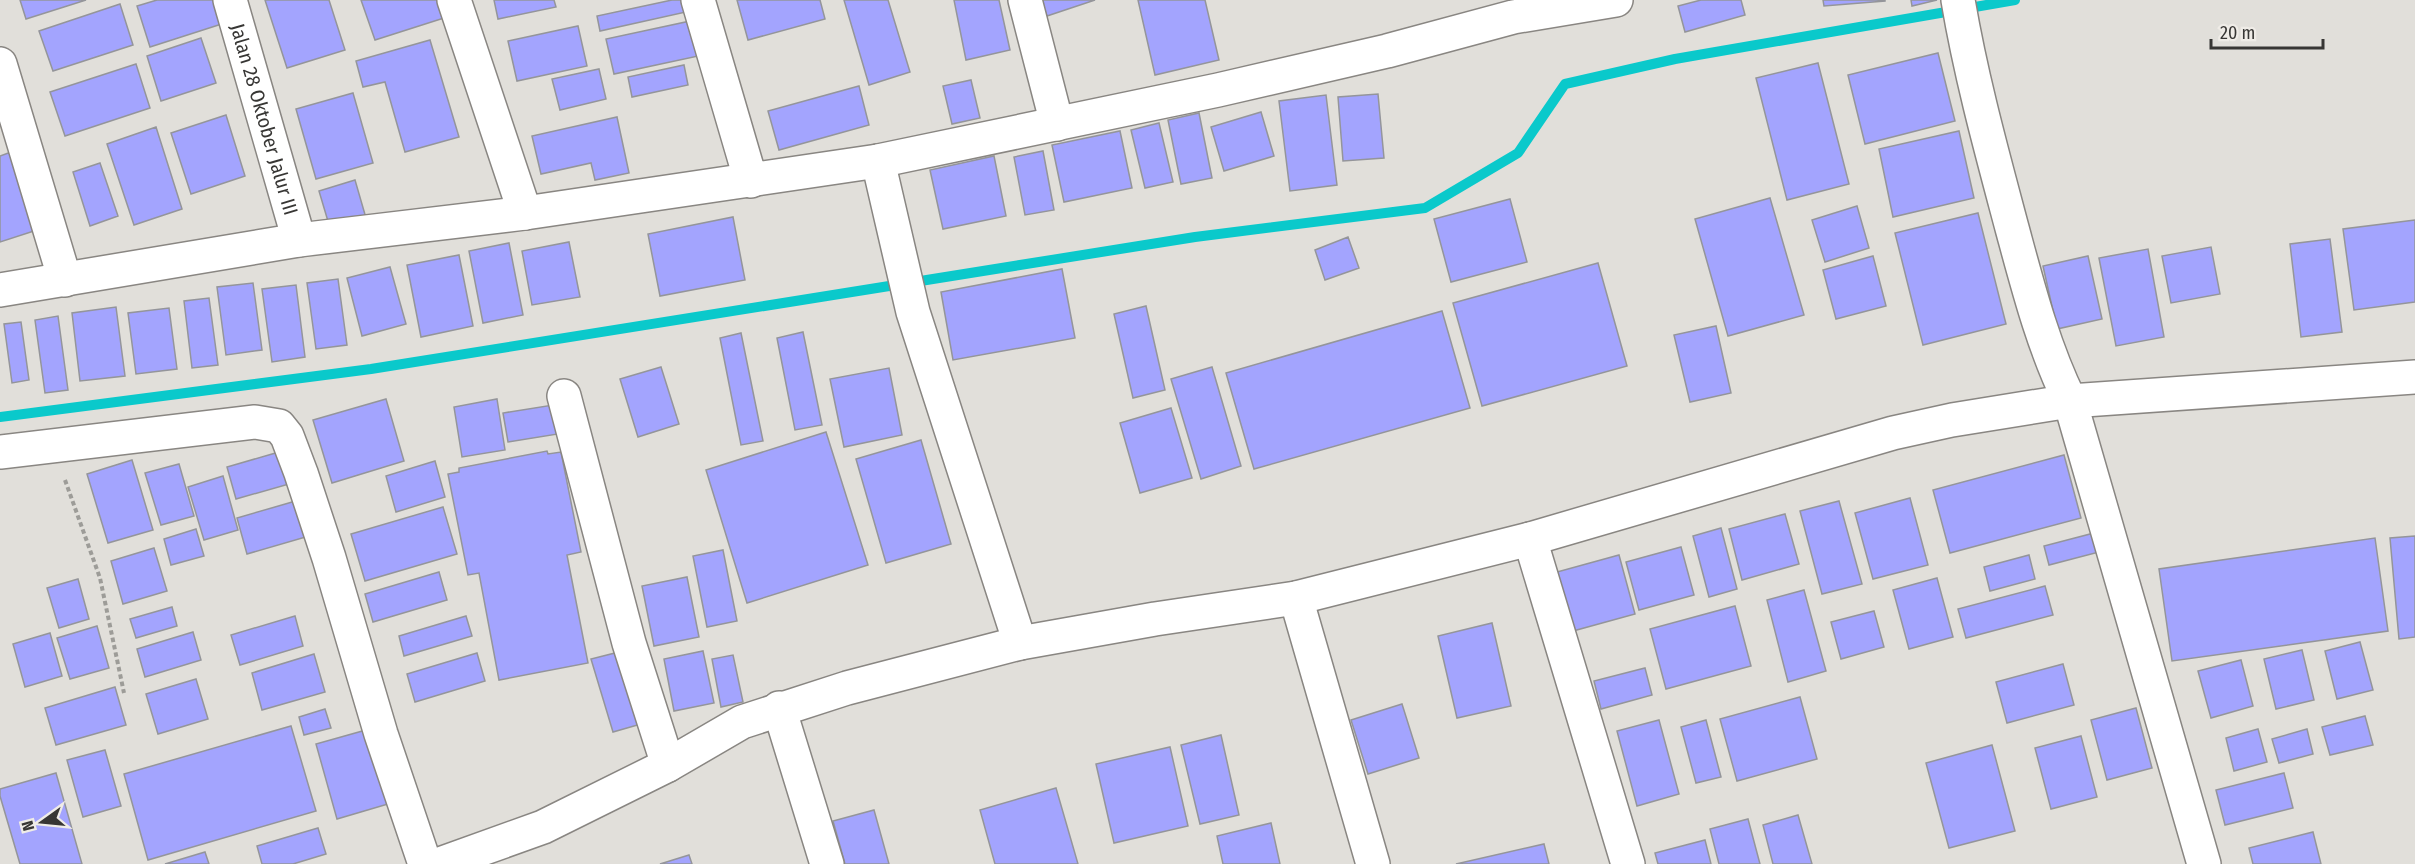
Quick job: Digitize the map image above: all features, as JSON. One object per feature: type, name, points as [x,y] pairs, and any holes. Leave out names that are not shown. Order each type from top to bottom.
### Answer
[{"type":"street","name":"Jalan 28 Oktober Jalur III","points":[[230,0],[299,240]]},
{"type":"street","points":[[454,0],[525,213]]},
{"type":"street","points":[[698,0],[751,181]]},
{"type":"street","points":[[1025,0],[1057,124]]},
{"type":"street","points":[[0,290],[299,240],[525,213],[878,161],[1218,90],[1386,51],[1514,17],[1616,0]]},
{"type":"street","points":[[1958,0],[1966,44],[2040,329],[2056,373],[2070,401],[2204,864]]},
{"type":"street","points":[[0,64],[65,280]]},
{"type":"street","points":[[878,161],[914,312],[1020,643]]},
{"type":"street","points":[[440,864],[543,827],[668,765],[742,722],[779,708],[1020,643],[1155,619],[1296,598],[1530,539],[1893,433],[1952,420],[2070,401],[2415,377]]},
{"type":"street","points":[[564,396],[629,643],[668,765]]},
{"type":"street","points":[[0,452],[255,422],[279,426],[287,436],[301,473],[381,734],[425,864]]},
{"type":"street","points":[[1530,539],[1628,864]]},
{"type":"street","points":[[1296,598],[1373,864]]},
{"type":"street","points":[[779,708],[827,864]]},
{"type":"path","points":[[53,445],[100,578],[124,693]]},
{"type":"building","points":[[20,0],[86,0],[26,19]]},
{"type":"building","points":[[157,0],[224,0],[231,21],[150,47],[137,6]]},
{"type":"building","points":[[265,0],[329,0],[345,50],[287,68]]},
{"type":"building","points":[[361,0],[439,0],[444,18],[375,40]]},
{"type":"building","points":[[494,0],[554,0],[556,7],[498,19]]},
{"type":"building","points":[[672,0],[684,0],[686,12],[600,31],[597,16]]},
{"type":"building","points":[[737,0],[820,0],[825,19],[748,40]]},
{"type":"building","points":[[844,0],[888,0],[910,72],[869,85]]},
{"type":"building","points":[[954,0],[999,0],[1010,50],[966,60]]},
{"type":"building","points":[[1041,0],[1095,0],[1047,16]]},
{"type":"building","points":[[1138,0],[1205,0],[1219,60],[1155,75]]},
{"type":"building","points":[[1701,0],[1741,0],[1745,15],[1685,32],[1678,6]]},
{"type":"building","points":[[1823,0],[1885,0],[1885,1],[1824,6]]},
{"type":"building","points":[[1911,0],[1937,0],[1912,6]]},
{"type":"building","points":[[120,4],[133,45],[53,71],[39,31]]},
{"type":"building","points":[[695,20],[703,55],[614,74],[606,39]]},
{"type":"building","points":[[578,26],[587,66],[517,81],[508,41]]},
{"type":"building","points":[[201,38],[216,83],[161,101],[147,56]]},
{"type":"building","points":[[430,40],[459,137],[405,152],[385,82],[363,87],[356,61]]},
{"type":"building","points":[[1938,53],[1955,121],[1865,144],[1848,75]]},
{"type":"building","points":[[1818,63],[1849,184],[1787,200],[1756,78]]},
{"type":"building","points":[[136,64],[150,108],[65,136],[50,92]]},
{"type":"building","points":[[684,65],[688,85],[632,97],[628,77]]},
{"type":"building","points":[[599,69],[606,99],[560,110],[552,79]]},
{"type":"building","points":[[971,80],[980,118],[952,124],[943,86]]},
{"type":"building","points":[[859,86],[869,125],[779,150],[768,111]]},
{"type":"building","points":[[353,93],[373,163],[316,179],[296,109]]},
{"type":"building","points":[[1378,94],[1384,158],[1343,161],[1338,97]]},
{"type":"building","points":[[1326,95],[1337,185],[1290,191],[1279,101]]},
{"type":"building","points":[[1261,112],[1274,156],[1224,171],[1211,127]]},
{"type":"building","points":[[1199,113],[1212,178],[1181,184],[1168,120]]},
{"type":"building","points":[[226,115],[245,176],[191,194],[171,133]]},
{"type":"building","points":[[617,117],[629,173],[595,180],[591,163],[541,174],[532,136]]},
{"type":"building","points":[[1159,123],[1173,182],[1145,188],[1131,130]]},
{"type":"building","points":[[156,127],[182,209],[134,225],[107,144]]},
{"type":"building","points":[[1120,131],[1132,188],[1064,202],[1052,145]]},
{"type":"building","points":[[1959,131],[1974,198],[1893,217],[1879,149]]},
{"type":"building","points":[[1043,151],[1054,210],[1025,215],[1014,157]]},
{"type":"building","points":[[11,152],[37,230],[0,242],[0,156]]},
{"type":"building","points":[[994,156],[1006,216],[943,229],[930,170]]},
{"type":"building","points":[[100,163],[118,216],[90,226],[73,172]]},
{"type":"building","points":[[355,180],[366,218],[330,228],[319,191]]},
{"type":"building","points":[[1770,198],[1804,315],[1728,336],[1695,219]]},
{"type":"building","points":[[1510,199],[1527,262],[1451,282],[1434,219]]},
{"type":"building","points":[[1857,206],[1869,248],[1825,262],[1812,220]]},
{"type":"building","points":[[1978,213],[2006,324],[1923,345],[1895,233]]},
{"type":"building","points":[[733,217],[745,280],[660,296],[648,234]]},
{"type":"building","points":[[2415,220],[2415,302],[2354,310],[2343,229]]},
{"type":"building","points":[[1348,237],[1359,268],[1325,280],[1315,250]]},
{"type":"building","points":[[2330,239],[2342,332],[2301,337],[2290,244]]},
{"type":"building","points":[[569,242],[580,297],[532,305],[522,251]]},
{"type":"building","points":[[509,243],[523,315],[483,323],[469,251]]},
{"type":"building","points":[[2211,247],[2220,294],[2171,303],[2162,256]]},
{"type":"building","points":[[2148,249],[2164,337],[2116,346],[2099,258]]},
{"type":"building","points":[[459,255],[473,326],[421,337],[407,265]]},
{"type":"building","points":[[1873,256],[1886,306],[1836,319],[1823,270]]},
{"type":"building","points":[[2088,256],[2102,319],[2057,329],[2043,266]]},
{"type":"building","points":[[1598,263],[1627,366],[1482,406],[1453,303]]},
{"type":"building","points":[[390,267],[406,324],[362,336],[347,278]]},
{"type":"building","points":[[1062,269],[1075,338],[953,360],[941,292]]},
{"type":"building","points":[[338,279],[347,345],[316,349],[307,283]]},
{"type":"building","points":[[253,283],[262,350],[226,355],[217,287]]},
{"type":"building","points":[[296,285],[305,357],[272,362],[262,289]]},
{"type":"building","points":[[209,298],[218,365],[192,368],[184,301]]},
{"type":"building","points":[[1146,306],[1165,390],[1133,398],[1114,314]]},
{"type":"building","points":[[116,307],[125,376],[80,381],[72,313]]},
{"type":"building","points":[[169,308],[177,369],[136,374],[128,313]]},
{"type":"building","points":[[1442,311],[1470,408],[1254,469],[1226,373]]},
{"type":"building","points":[[58,316],[68,390],[45,393],[35,320]]},
{"type":"building","points":[[21,322],[29,380],[12,383],[4,324]]},
{"type":"building","points":[[1716,326],[1731,393],[1690,402],[1674,335]]},
{"type":"building","points":[[803,332],[822,425],[795,430],[777,338]]},
{"type":"building","points":[[741,333],[763,441],[741,445],[720,338]]},
{"type":"building","points":[[661,367],[679,424],[638,437],[620,379]]},
{"type":"building","points":[[1212,367],[1241,466],[1201,479],[1171,379]]},
{"type":"building","points":[[889,368],[902,435],[844,447],[830,379]]},
{"type":"building","points":[[386,399],[404,461],[332,483],[313,420]]},
{"type":"building","points":[[497,399],[505,450],[462,457],[454,407]]},
{"type":"building","points":[[553,405],[558,434],[508,442],[503,413]]},
{"type":"building","points":[[1171,408],[1192,478],[1140,493],[1120,423]]},
{"type":"building","points":[[826,432],[868,565],[747,603],[706,470]]},
{"type":"building","points":[[921,440],[951,544],[886,563],[856,459]]},
{"type":"building","points":[[547,451],[548,454],[561,452],[581,552],[567,555],[588,663],[499,680],[479,573],[468,575],[448,474],[459,472],[459,468]]},
{"type":"building","points":[[279,452],[289,484],[236,499],[227,467]]},
{"type":"building","points":[[2064,455],[2081,518],[1950,553],[1933,490]]},
{"type":"building","points":[[132,460],[153,530],[108,543],[87,474]]},
{"type":"building","points":[[435,461],[445,497],[396,512],[386,476]]},
{"type":"building","points":[[179,464],[194,516],[161,525],[145,473]]},
{"type":"building","points":[[223,476],[238,530],[204,540],[188,487]]},
{"type":"building","points":[[306,498],[316,534],[247,554],[237,518]]},
{"type":"building","points":[[1910,498],[1928,565],[1873,579],[1855,513]]},
{"type":"building","points":[[1839,501],[1862,584],[1822,594],[1800,511]]},
{"type":"building","points":[[443,507],[457,554],[365,581],[351,534]]},
{"type":"building","points":[[1785,514],[1799,564],[1742,580],[1729,529]]},
{"type":"building","points":[[1721,528],[1737,589],[1709,597],[1693,536]]},
{"type":"building","points":[[196,529],[204,556],[171,565],[164,539]]},
{"type":"building","points":[[2094,533],[2099,552],[2049,565],[2044,546]]},
{"type":"building","points":[[2415,536],[2415,637],[2399,639],[2390,538]]},
{"type":"building","points":[[2375,538],[2388,631],[2172,661],[2159,569]]},
{"type":"building","points":[[1681,547],[1694,595],[1639,610],[1626,562]]},
{"type":"building","points":[[154,548],[167,591],[123,604],[111,561]]},
{"type":"building","points":[[723,550],[737,621],[707,627],[693,556]]},
{"type":"building","points":[[1619,555],[1635,614],[1573,631],[1557,572]]},
{"type":"building","points":[[2029,555],[2035,579],[1990,591],[1984,567]]},
{"type":"building","points":[[439,572],[447,600],[373,622],[365,594]]},
{"type":"building","points":[[687,577],[699,637],[654,646],[642,586]]},
{"type":"building","points":[[1937,578],[1953,637],[1909,649],[1893,590]]},
{"type":"building","points":[[78,579],[89,619],[59,628],[47,588]]},
{"type":"building","points":[[2045,586],[2053,615],[1966,638],[1958,609]]},
{"type":"building","points":[[1804,590],[1826,671],[1788,682],[1767,600]]},
{"type":"building","points":[[1735,606],[1751,666],[1666,689],[1650,629]]},
{"type":"building","points":[[172,607],[177,626],[136,638],[130,619]]},
{"type":"building","points":[[1874,611],[1884,647],[1841,659],[1831,622]]},
{"type":"building","points":[[295,616],[303,646],[240,665],[231,635]]},
{"type":"building","points":[[466,616],[472,636],[404,656],[399,636]]},
{"type":"building","points":[[1492,623],[1511,706],[1457,718],[1438,636]]},
{"type":"building","points":[[97,626],[109,668],[70,679],[57,638]]},
{"type":"building","points":[[193,632],[201,660],[145,677],[137,649]]},
{"type":"building","points":[[50,633],[62,676],[25,687],[13,644]]},
{"type":"building","points":[[2360,642],[2373,690],[2337,699],[2325,651]]},
{"type":"building","points":[[2302,650],[2314,700],[2276,709],[2264,659]]},
{"type":"building","points":[[703,651],[714,703],[674,711],[664,659]]},
{"type":"building","points":[[619,652],[641,724],[613,732],[591,659]]},
{"type":"building","points":[[477,653],[485,681],[415,702],[407,674]]},
{"type":"building","points":[[314,654],[325,692],[262,710],[252,673]]},
{"type":"building","points":[[733,655],[743,702],[721,707],[712,659]]},
{"type":"building","points":[[2241,660],[2253,706],[2211,718],[2198,671]]},
{"type":"building","points":[[2063,664],[2074,705],[2007,723],[1996,682]]},
{"type":"building","points":[[1645,668],[1652,695],[1601,709],[1594,681]]},
{"type":"building","points":[[196,679],[208,719],[158,734],[146,694]]},
{"type":"building","points":[[115,687],[126,725],[56,745],[45,708]]},
{"type":"building","points":[[1800,697],[1817,759],[1737,781],[1720,719]]},
{"type":"building","points":[[1402,704],[1419,758],[1368,774],[1351,720]]},
{"type":"building","points":[[2136,708],[2152,768],[2107,780],[2091,720]]},
{"type":"building","points":[[325,709],[331,728],[304,735],[299,717]]},
{"type":"building","points":[[2365,716],[2373,745],[2330,755],[2322,727]]},
{"type":"building","points":[[1659,720],[1679,794],[1637,806],[1617,731]]},
{"type":"building","points":[[1706,720],[1721,777],[1696,783],[1681,727]]},
{"type":"building","points":[[291,726],[316,811],[148,860],[124,774]]},
{"type":"building","points":[[2258,729],[2267,762],[2234,771],[2226,738]]},
{"type":"building","points":[[2307,729],[2313,754],[2279,763],[2272,739]]},
{"type":"building","points":[[366,730],[388,804],[337,819],[316,744]]},
{"type":"building","points":[[1221,735],[1239,815],[1200,824],[1181,745]]},
{"type":"building","points":[[2081,736],[2097,797],[2051,809],[2035,748]]},
{"type":"building","points":[[1992,745],[2015,831],[1949,848],[1926,763]]},
{"type":"building","points":[[1170,747],[1188,826],[1114,843],[1096,764]]},
{"type":"building","points":[[105,750],[121,806],[83,817],[67,760]]},
{"type":"building","points":[[56,773],[82,864],[20,864],[0,796],[0,789]]},
{"type":"building","points":[[2284,773],[2293,808],[2225,825],[2216,790]]},
{"type":"building","points":[[1056,788],[1078,864],[995,864],[980,810]]},
{"type":"building","points":[[874,810],[889,864],[845,864],[833,821]]},
{"type":"building","points":[[1798,815],[1812,864],[1773,864],[1763,825]]},
{"type":"building","points":[[1748,819],[1760,864],[1719,864],[1710,829]]},
{"type":"building","points":[[1271,823],[1280,864],[1223,864],[1217,836]]},
{"type":"building","points":[[318,828],[326,854],[293,864],[262,864],[257,846]]},
{"type":"building","points":[[2313,832],[2321,864],[2253,864],[2249,848]]},
{"type":"building","points":[[1705,840],[1711,864],[1658,864],[1655,853]]},
{"type":"building","points":[[1544,844],[1549,864],[1456,864]]},
{"type":"building","points":[[205,852],[209,864],[165,864]]},
{"type":"building","points":[[689,855],[692,864],[660,864]]},
{"type":"waterway","points":[[0,417],[371,369],[1195,237],[1425,208],[1518,153],[1565,84],[1675,59],[2015,0]]}]
